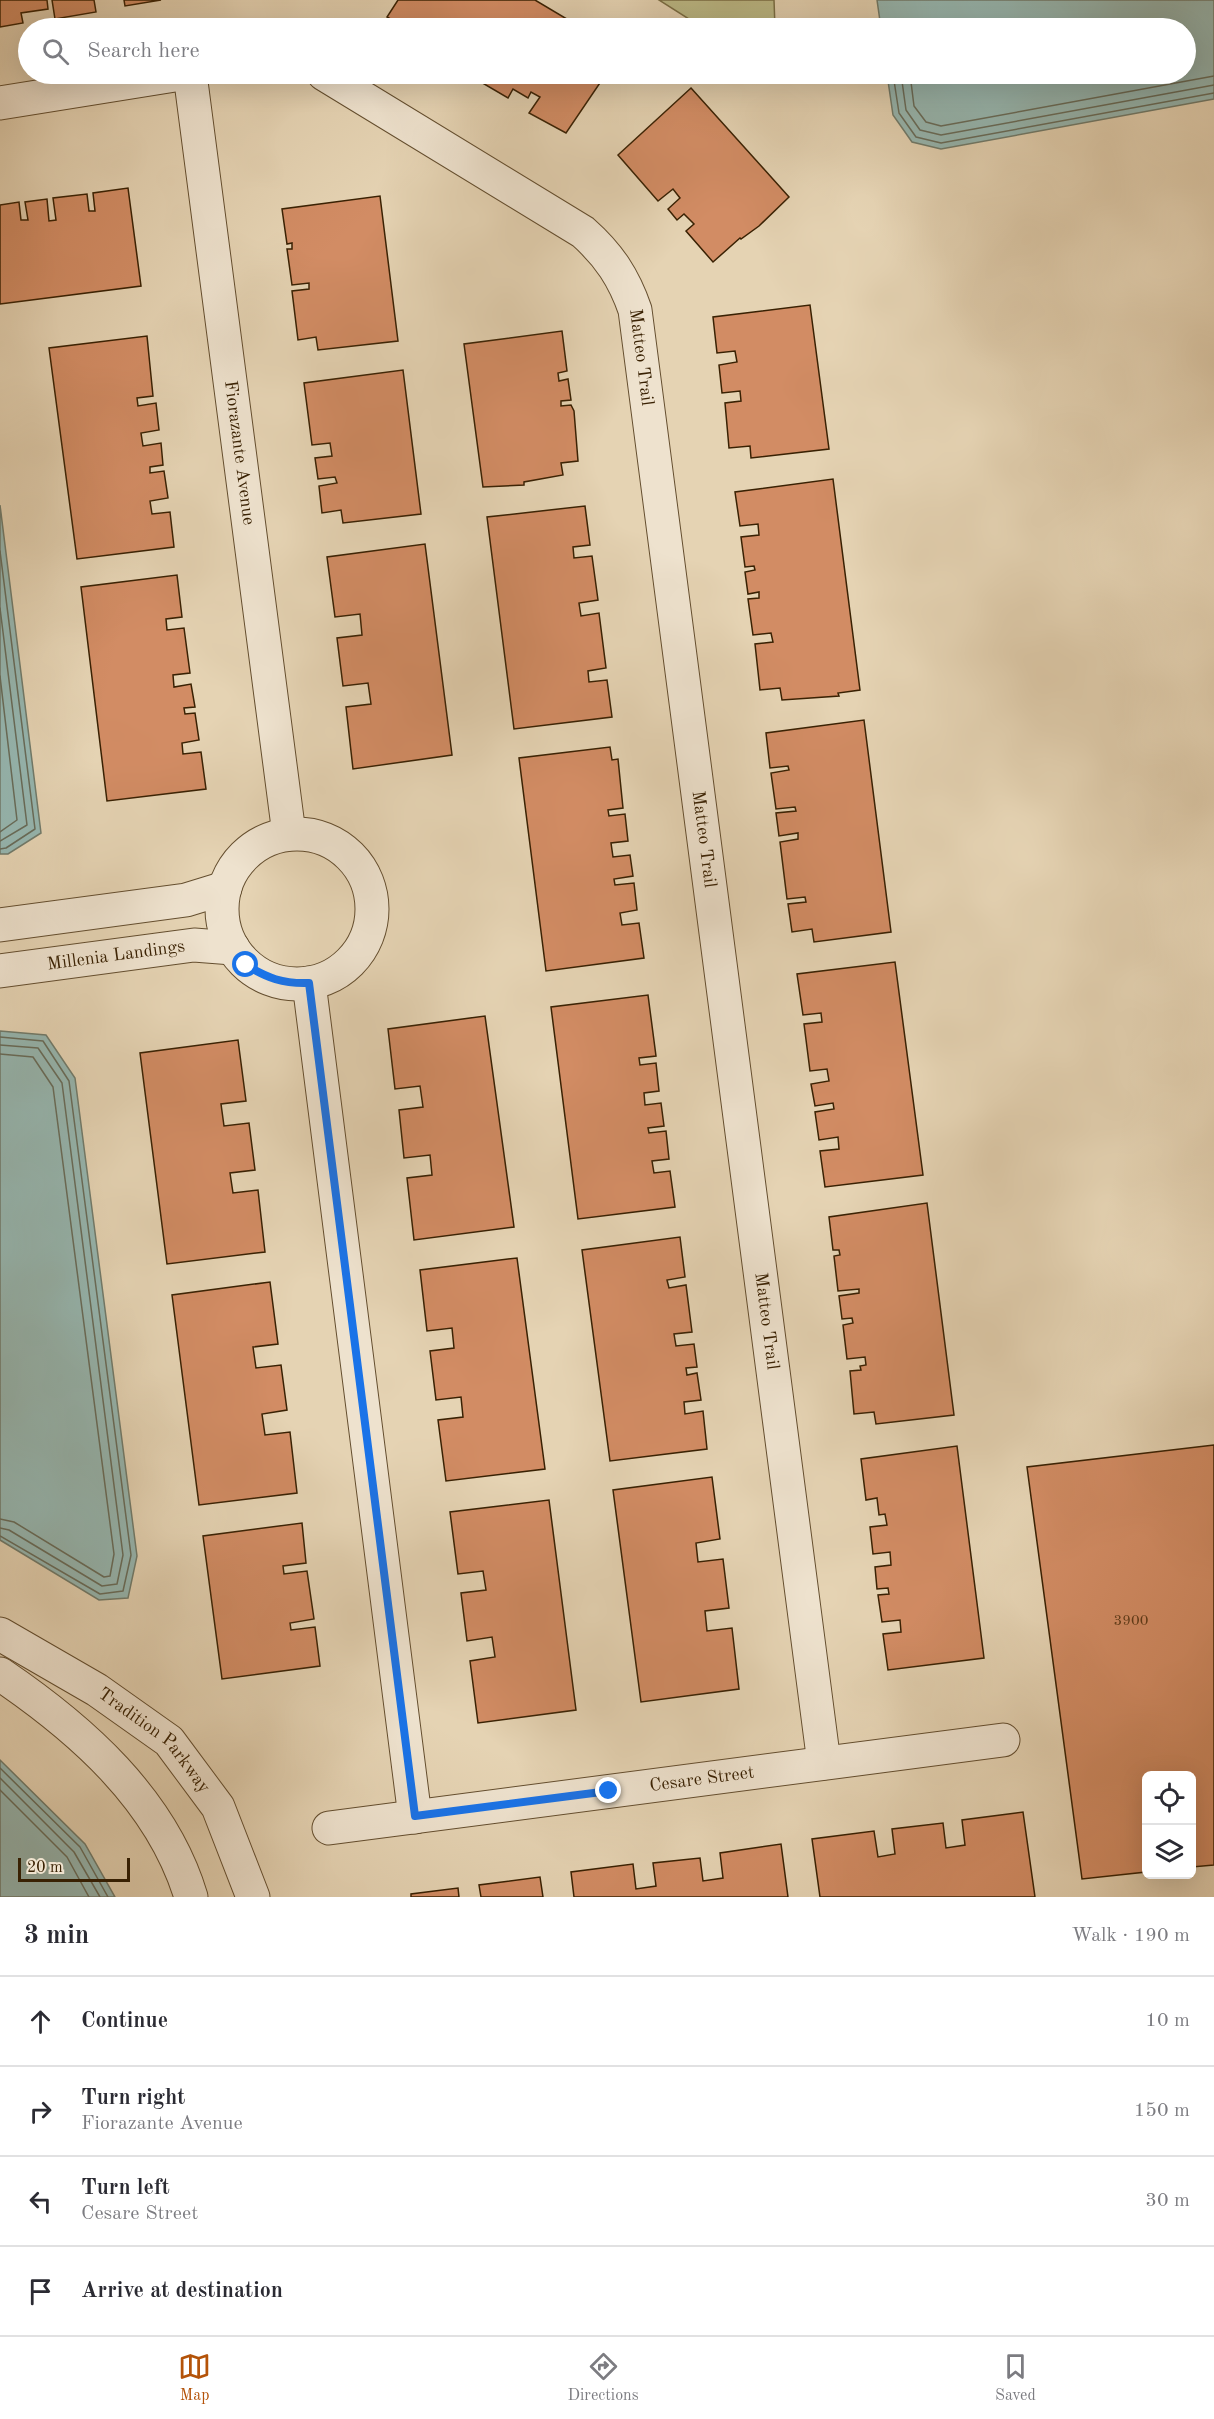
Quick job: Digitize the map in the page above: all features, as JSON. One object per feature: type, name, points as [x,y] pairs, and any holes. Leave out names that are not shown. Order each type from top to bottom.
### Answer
[{"type":"street","points":[[0,103],[119,84]]},
{"type":"street","name":"Fiorazante Avenue","points":[[191,84],[288,834]]},
{"type":"street","name":"Matteo Trail","points":[[340,84],[583,232],[610,258],[620,273],[635,310],[824,1763]]},
{"type":"street","points":[[288,834],[310,834],[331,841],[348,853],[362,869],[371,888],[373,909],[370,931],[361,950],[347,966],[329,978],[309,983],[286,984],[265,977],[246,965],[232,948],[224,928],[222,908],[225,888],[234,867],[248,851],[268,840],[288,834]]},
{"type":"street","points":[[0,925],[186,900],[225,888]]},
{"type":"street","points":[[90,913],[96,959]]},
{"type":"street","name":"Millenia Landings","points":[[0,971],[194,945],[232,948]]},
{"type":"street","points":[[309,983],[415,1816]]},
{"type":"street","name":"Tradition Parkway","points":[[0,1634],[97,1690],[169,1741],[218,1807],[253,1897]]},
{"type":"street","points":[[0,1674],[27,1692],[99,1751],[154,1818],[185,1879],[190,1897]]},
{"type":"street","name":"Cesare Street","points":[[329,1828],[1003,1740]]},
{"type":"shaded area","points":[[659,0],[774,0],[775,18],[687,18]]},
{"type":"water","points":[[877,0],[1214,0],[1214,99],[941,149],[912,142],[893,115],[888,84],[1196,84],[1196,18],[880,18]]},
{"type":"water","points":[[0,505],[41,833],[8,854],[0,854]]},
{"type":"water","points":[[0,1031],[46,1035],[75,1078],[137,1556],[128,1598],[99,1600],[0,1540]]},
{"type":"water","points":[[0,1760],[85,1844],[115,1897],[0,1897]]},
{"type":"building","points":[[0,0],[47,0],[48,9],[21,13],[22,18],[18,18],[18,24],[0,27]]},
{"type":"building","points":[[52,0],[94,0],[96,12],[55,18]]},
{"type":"building","points":[[124,0],[161,0],[125,6]]},
{"type":"building","points":[[398,0],[535,0],[565,18],[389,18],[387,17]]},
{"type":"building","points":[[484,84],[599,84],[566,133],[529,113],[540,97],[531,92],[528,98],[513,89],[508,98]]},
{"type":"building","points":[[691,88],[789,197],[759,226],[740,238],[713,262],[686,231],[694,224],[684,214],[677,220],[668,209],[680,198],[673,189],[658,201],[618,155]]},
{"type":"building","points":[[128,188],[141,286],[0,304],[0,205],[19,202],[21,220],[28,220],[25,202],[47,199],[49,221],[56,220],[53,198],[87,194],[89,211],[95,211],[93,193]]},
{"type":"building","points":[[380,196],[398,341],[318,350],[316,337],[298,340],[292,291],[309,289],[309,283],[292,285],[287,249],[292,249],[292,243],[287,244],[282,209]]},
{"type":"building","points":[[810,305],[829,449],[751,458],[750,446],[729,448],[725,403],[741,401],[740,391],[722,393],[719,365],[737,362],[735,351],[717,353],[713,317]]},
{"type":"building","points":[[562,331],[567,371],[558,373],[559,381],[568,379],[571,400],[561,401],[561,406],[571,405],[574,411],[578,461],[561,463],[563,475],[524,482],[524,485],[483,487],[464,344]]},
{"type":"building","points":[[147,336],[153,396],[137,398],[138,406],[156,403],[159,430],[141,433],[143,446],[161,443],[163,465],[150,467],[150,473],[164,471],[168,498],[150,501],[152,514],[170,512],[174,547],[77,559],[49,348]]},
{"type":"building","points":[[403,370],[421,514],[343,523],[341,510],[322,513],[319,486],[337,483],[335,477],[318,479],[315,458],[332,456],[330,443],[312,445],[304,383]]},
{"type":"building","points":[[833,479],[860,690],[838,693],[839,696],[782,700],[780,688],[760,690],[755,644],[773,642],[771,633],[753,635],[748,599],[759,598],[759,592],[748,594],[745,572],[755,570],[754,566],[745,567],[741,537],[759,535],[758,524],[740,526],[735,492]]},
{"type":"building","points":[[585,506],[590,545],[573,547],[574,558],[592,556],[598,600],[579,603],[581,616],[599,613],[606,668],[588,671],[589,682],[607,680],[612,717],[514,729],[487,517]]},
{"type":"building","points":[[425,544],[452,755],[353,769],[346,707],[371,704],[368,683],[343,686],[337,638],[362,635],[360,614],[335,617],[327,557]]},
{"type":"building","points":[[177,575],[182,617],[166,619],[167,630],[184,628],[190,673],[173,675],[174,687],[191,684],[195,707],[184,708],[185,714],[195,713],[199,740],[182,743],[183,754],[201,752],[206,789],[107,801],[81,587]]},
{"type":"building","points":[[864,720],[891,932],[814,942],[812,929],[792,932],[788,904],[806,902],[805,897],[787,899],[780,842],[798,839],[798,833],[779,836],[776,813],[796,811],[795,807],[776,809],[771,773],[789,770],[788,766],[770,768],[766,733]]},
{"type":"building","points":[[610,747],[612,760],[618,759],[623,808],[608,810],[609,816],[625,814],[628,841],[611,843],[613,857],[630,855],[633,876],[614,879],[615,885],[634,883],[637,910],[620,913],[622,925],[639,923],[644,958],[546,971],[519,758]]},
{"type":"building","points":[[895,962],[923,1175],[825,1187],[820,1151],[839,1149],[838,1137],[819,1140],[815,1112],[834,1109],[833,1103],[815,1106],[811,1084],[829,1081],[827,1069],[810,1071],[804,1024],[822,1022],[821,1013],[803,1015],[797,974]]},
{"type":"building","points":[[648,995],[656,1056],[639,1058],[640,1065],[656,1063],[659,1091],[644,1093],[645,1105],[661,1103],[664,1126],[648,1128],[649,1133],[666,1131],[669,1159],[652,1161],[654,1173],[670,1171],[675,1207],[578,1219],[551,1007]]},
{"type":"building","points":[[485,1016],[514,1227],[414,1240],[407,1178],[432,1175],[430,1155],[404,1158],[399,1110],[423,1107],[420,1086],[395,1089],[388,1029]]},
{"type":"building","points":[[238,1040],[246,1101],[221,1104],[224,1126],[249,1123],[255,1170],[230,1173],[233,1193],[258,1190],[265,1252],[167,1264],[140,1053]]},
{"type":"building","points":[[927,1203],[954,1415],[876,1424],[874,1412],[854,1414],[850,1371],[861,1370],[860,1366],[866,1365],[865,1357],[847,1359],[843,1325],[853,1323],[852,1318],[842,1319],[839,1296],[859,1293],[859,1289],[838,1291],[834,1256],[840,1255],[839,1250],[833,1250],[829,1217]]},
{"type":"building","points":[[680,1237],[685,1277],[667,1280],[669,1288],[686,1285],[692,1332],[674,1334],[676,1346],[694,1344],[697,1367],[686,1368],[687,1375],[697,1373],[701,1400],[684,1402],[685,1414],[703,1411],[707,1449],[610,1461],[582,1250]]},
{"type":"building","points":[[517,1258],[545,1469],[446,1481],[438,1420],[463,1417],[461,1397],[436,1400],[430,1351],[454,1348],[452,1328],[427,1331],[420,1270]]},
{"type":"building","points":[[270,1282],[278,1344],[253,1347],[256,1368],[281,1365],[287,1410],[262,1414],[265,1435],[290,1432],[297,1493],[199,1505],[172,1295]]},
{"type":"building","points":[[1214,1445],[1214,1865],[1196,1867],[1196,1771],[1142,1771],[1142,1872],[1082,1879],[1027,1467]]},
{"type":"building","points":[[957,1446],[984,1658],[888,1670],[883,1634],[901,1632],[900,1620],[882,1622],[878,1595],[889,1594],[888,1588],[877,1589],[875,1567],[891,1565],[890,1552],[873,1554],[870,1527],[887,1525],[885,1514],[879,1515],[877,1498],[866,1500],[861,1459]]},
{"type":"building","points":[[712,1477],[720,1539],[696,1543],[698,1562],[723,1559],[729,1608],[705,1611],[707,1631],[732,1628],[739,1689],[641,1702],[613,1490]]},
{"type":"building","points":[[549,1500],[576,1710],[478,1723],[470,1661],[495,1657],[492,1637],[467,1641],[461,1593],[486,1590],[483,1571],[458,1574],[450,1512]]},
{"type":"building","points":[[302,1523],[306,1563],[283,1566],[284,1574],[307,1571],[314,1619],[290,1623],[291,1630],[315,1627],[320,1666],[222,1679],[203,1536]]},
{"type":"building","points":[[1023,1812],[1035,1897],[820,1897],[812,1839],[874,1831],[878,1857],[895,1854],[892,1829],[943,1823],[946,1848],[965,1845],[962,1820]]},
{"type":"building","points":[[781,1844],[788,1897],[574,1897],[571,1872],[633,1864],[636,1889],[656,1886],[653,1863],[700,1858],[703,1881],[723,1878],[720,1853]]},
{"type":"building","points":[[540,1877],[543,1897],[481,1897],[479,1885]]},
{"type":"building","points":[[458,1888],[459,1897],[411,1897],[411,1894]]},
{"type":"route","points":[[246,965],[265,977],[286,984],[309,983],[415,1816],[609,1791]]}]
